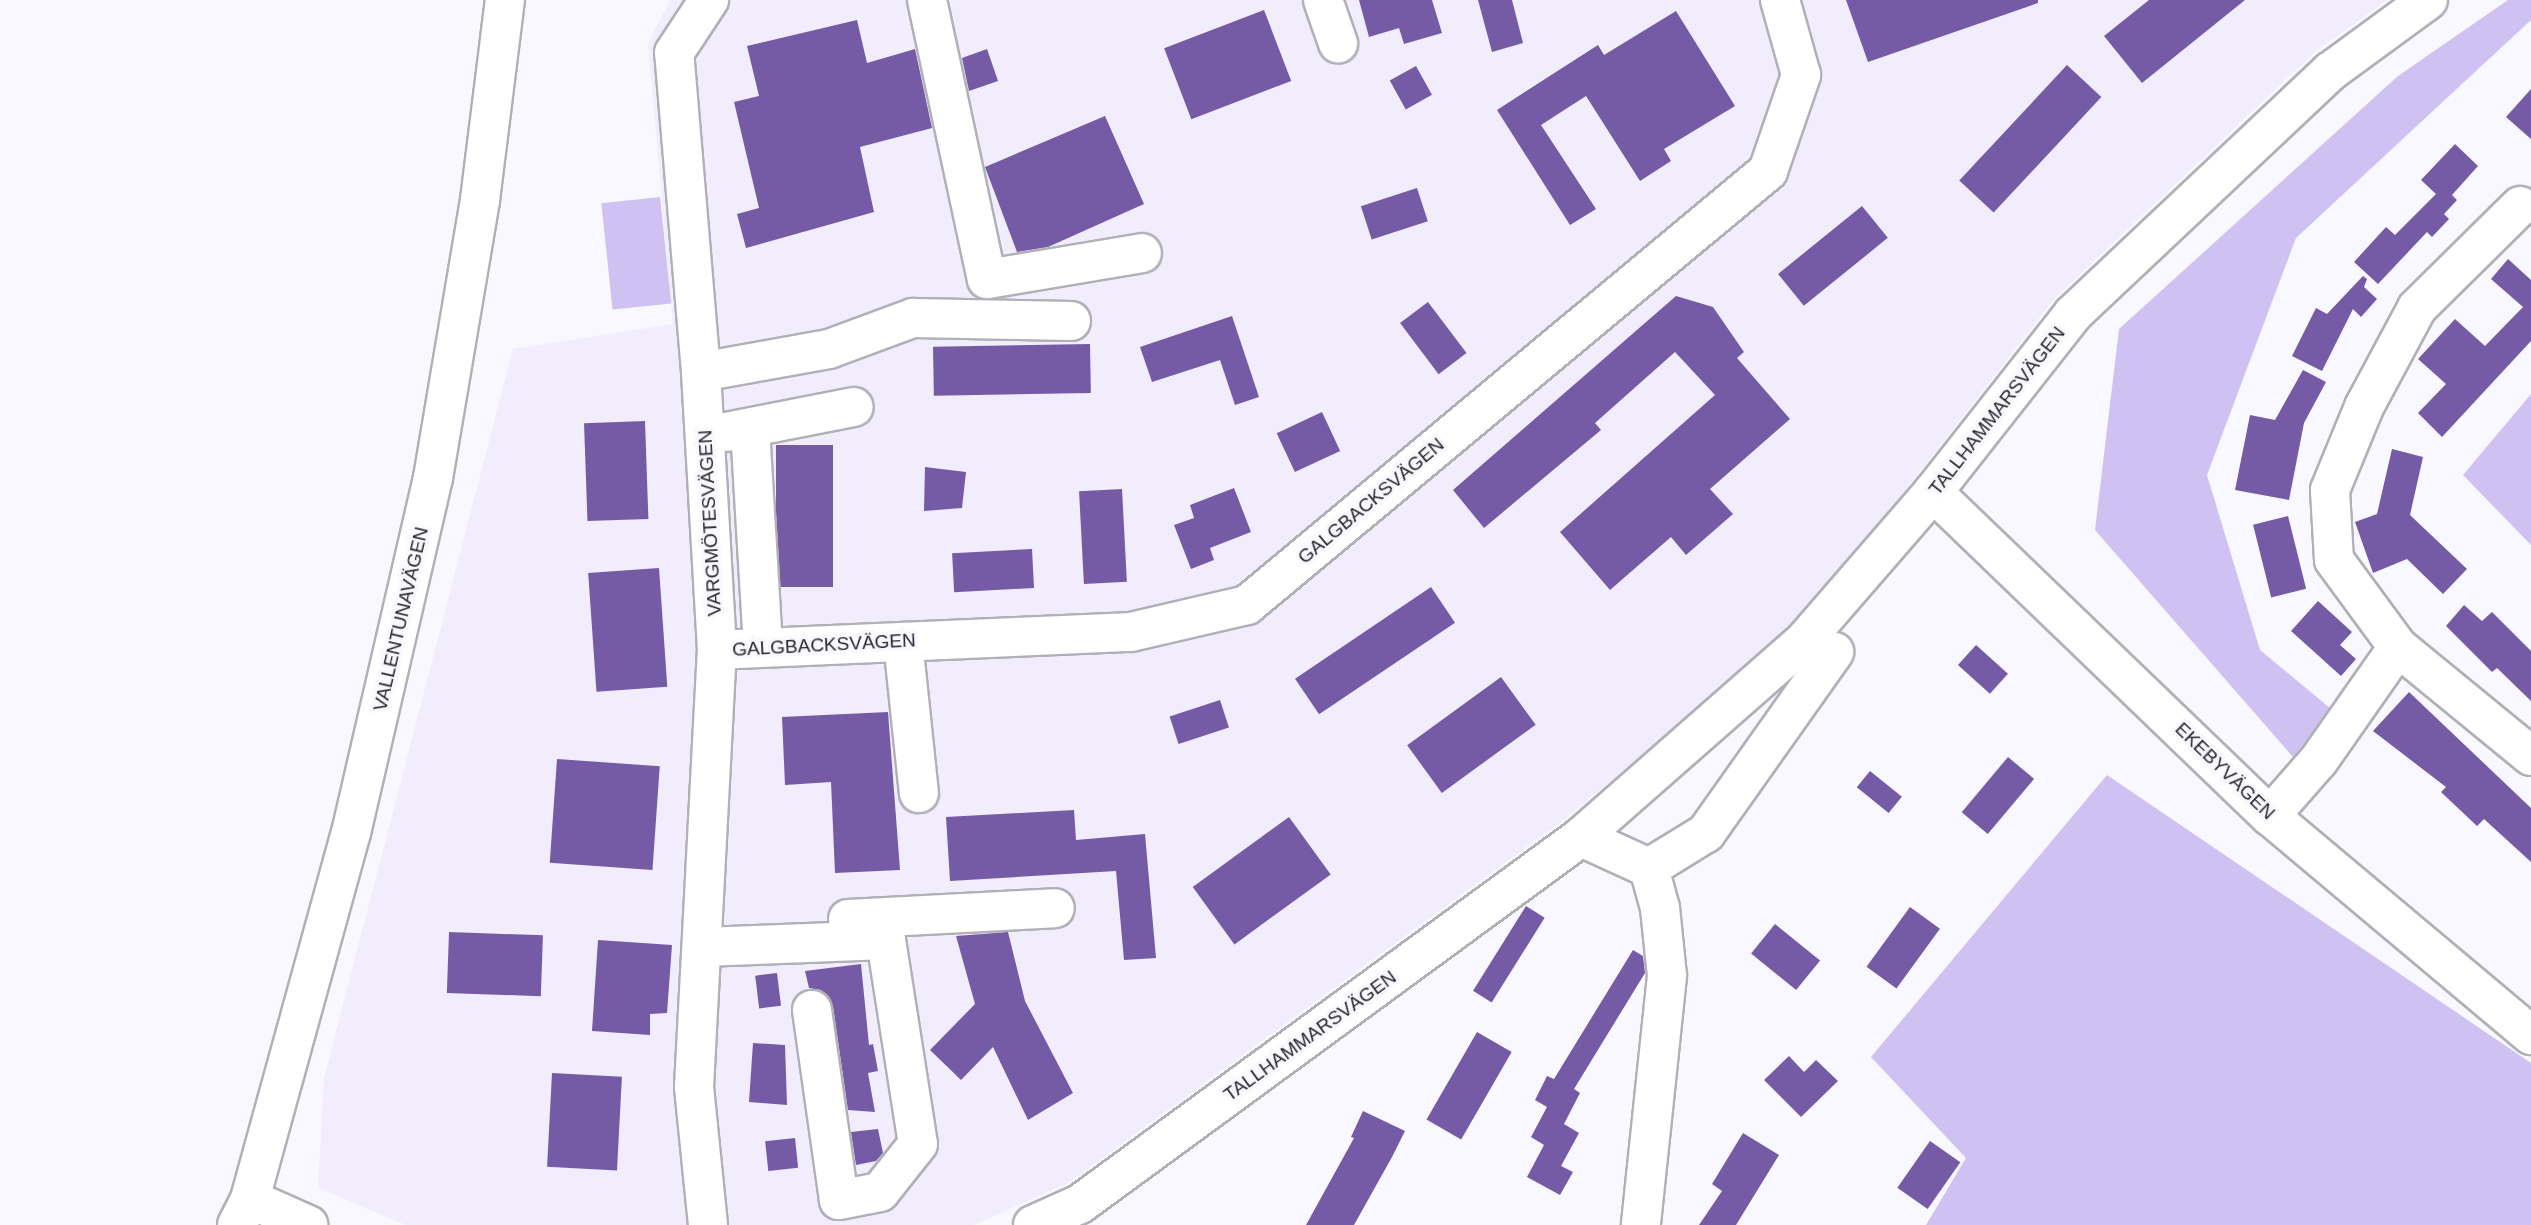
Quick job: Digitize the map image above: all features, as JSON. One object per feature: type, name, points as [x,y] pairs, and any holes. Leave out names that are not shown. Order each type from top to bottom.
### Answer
[{"type":"street","name":"VALLENTUNAVÄGEN","points":[[244,1212],[351,834],[433,478],[480,200],[505,0]]},
{"type":"street","name":"VARGMÖTESVÄGEN","points":[[708,1225],[694,1087],[704,937],[717,650],[701,372],[674,53],[709,0]]},
{"type":"street","points":[[927,0],[987,279],[1142,253]]},
{"type":"street","points":[[1323,0],[1338,43]]},
{"type":"street","name":"GALGBACKSVÄGEN","points":[[717,650],[1131,632],[1247,605],[1768,171],[1801,75],[1780,0]]},
{"type":"street","name":"TALLHAMMARSVÄGEN","points":[[1033,1225],[1080,1204],[1581,837],[1805,640],[1933,492],[2073,314],[2332,71],[2428,0]]},
{"type":"street","points":[[2520,206],[2417,308],[2364,407],[2330,490],[2334,560],[2399,647],[2531,757]]},
{"type":"street","points":[[701,372],[829,348],[913,318],[1071,321]]},
{"type":"street","points":[[705,436],[854,407]]},
{"type":"street","points":[[750,428],[763,648]]},
{"type":"street","name":"EKEBYVÄGEN","points":[[1933,492],[2270,816],[2531,1035]]},
{"type":"street","points":[[903,642],[919,793]]},
{"type":"street","points":[[2270,816],[2319,760],[2399,647]]},
{"type":"street","points":[[1648,868],[1706,833],[1834,652]]},
{"type":"street","points":[[1581,837],[1648,868],[1660,908],[1667,976],[1641,1225]]},
{"type":"street","points":[[704,937],[1055,908]]},
{"type":"street","points":[[704,937],[886,940],[918,1144],[880,1192],[839,1200],[812,1010]]},
{"type":"street","points":[[244,1212],[308,1225]]},
{"type":"shaded area","points":[[670,0],[2387,0],[2315,52],[2055,298],[1797,630],[1566,818],[1068,1183],[974,1225],[406,1225],[318,1188],[324,1078],[513,349],[673,324],[648,44]]},
{"type":"shaded area","points":[[2508,0],[2531,0],[2531,20],[2296,238],[2207,475],[2260,650],[2331,709],[2293,757],[2095,530],[2119,329],[2398,76]]},
{"type":"shaded area","points":[[660,197],[671,303],[613,310],[601,203]]},
{"type":"shaded area","points":[[2531,394],[2531,545],[2463,475]]},
{"type":"shaded area","points":[[2107,775],[2531,1063],[2531,1225],[1926,1225],[1966,1158],[1871,1057]]},
{"type":"building","points":[[1359,0],[1432,0],[1442,33],[1404,44],[1399,28],[1369,37]]},
{"type":"building","points":[[1478,0],[1512,0],[1523,43],[1492,52]]},
{"type":"building","points":[[1846,0],[2038,0],[2038,3],[1868,62]]},
{"type":"building","points":[[2149,0],[2245,0],[2142,83],[2104,36]]},
{"type":"building","points":[[1264,10],[1291,81],[1191,119],[1164,48]]},
{"type":"building","points":[[1676,11],[1735,106],[1664,149],[1671,161],[1640,181],[1586,96],[1541,125],[1596,209],[1570,225],[1497,110],[1598,45],[1604,55]]},
{"type":"building","points":[[857,20],[867,63],[915,49],[932,128],[860,147],[874,212],[746,248],[737,214],[759,208],[734,102],[759,96],[747,46]]},
{"type":"building","points":[[987,49],[998,81],[969,91],[962,58]]},
{"type":"building","points":[[2067,65],[2101,97],[1994,213],[1959,181]]},
{"type":"building","points":[[1416,66],[1432,95],[1406,109],[1390,81]]},
{"type":"building","points":[[2531,89],[2531,139],[2506,117]]},
{"type":"building","points":[[1105,116],[1144,204],[1048,247],[1017,252],[985,167]]},
{"type":"building","points":[[2455,144],[2478,166],[2452,195],[2457,200],[2444,214],[2449,219],[2432,237],[2427,232],[2378,284],[2354,262],[2386,227],[2395,235],[2436,194],[2421,180]]},
{"type":"building","points":[[1417,188],[1428,221],[1372,240],[1361,206]]},
{"type":"building","points":[[1862,206],[1888,238],[1804,306],[1778,274]]},
{"type":"building","points":[[2508,259],[2531,280],[2531,341],[2442,437],[2418,413],[2446,384],[2418,359],[2455,319],[2485,346],[2523,307],[2491,279]]},
{"type":"building","points":[[2363,276],[2367,279],[2364,287],[2377,299],[2361,317],[2353,309],[2322,371],[2292,356],[2316,308],[2327,314]]},
{"type":"building","points":[[1676,296],[1713,307],[1744,352],[1737,358],[1790,419],[1710,489],[1733,514],[1686,555],[1671,537],[1610,590],[1560,532],[1715,395],[1675,352],[1595,423],[1601,430],[1484,528],[1453,490]]},
{"type":"building","points":[[1428,302],[1467,353],[1439,374],[1400,323]]},
{"type":"building","points":[[1232,316],[1259,397],[1235,405],[1220,360],[1152,382],[1140,347]]},
{"type":"building","points":[[1090,344],[1091,393],[934,396],[933,347]]},
{"type":"building","points":[[2303,370],[2326,382],[2304,423],[2289,500],[2235,490],[2250,415],[2275,420]]},
{"type":"building","points":[[1322,412],[1340,451],[1295,472],[1277,433]]},
{"type":"building","points":[[645,421],[648,519],[587,521],[584,423]]},
{"type":"building","points":[[776,445],[833,445],[833,587],[776,587]]},
{"type":"building","points":[[2392,449],[2423,457],[2410,515],[2467,569],[2443,594],[2407,559],[2373,573],[2355,522],[2377,514]]},
{"type":"building","points":[[925,467],[966,472],[962,508],[924,511]]},
{"type":"building","points":[[1234,488],[1251,532],[1210,548],[1214,560],[1191,569],[1174,525],[1194,518],[1190,505]]},
{"type":"building","points":[[1122,489],[1127,582],[1084,584],[1079,491]]},
{"type":"building","points":[[2288,516],[2306,589],[2271,597],[2253,525]]},
{"type":"building","points":[[1032,549],[1034,588],[954,592],[952,553]]},
{"type":"building","points":[[659,568],[667,687],[596,692],[588,573]]},
{"type":"building","points":[[1431,587],[1455,623],[1319,714],[1295,679]]},
{"type":"building","points":[[2318,601],[2352,632],[2340,645],[2356,659],[2341,676],[2291,631]]},
{"type":"building","points":[[2464,605],[2482,621],[2492,612],[2531,651],[2531,701],[2497,668],[2492,672],[2446,626]]},
{"type":"building","points":[[1976,645],[2008,674],[1990,694],[1958,665]]},
{"type":"building","points":[[1501,677],[1536,725],[1442,793],[1407,745]]},
{"type":"building","points":[[2409,692],[2531,808],[2531,862],[2484,819],[2477,826],[2441,792],[2446,787],[2373,731]]},
{"type":"building","points":[[1220,700],[1229,728],[1179,744],[1170,716]]},
{"type":"building","points":[[888,712],[900,870],[835,873],[831,782],[785,785],[782,717]]},
{"type":"building","points":[[2008,757],[2034,779],[1988,834],[1962,812]]},
{"type":"building","points":[[557,759],[660,766],[652,870],[550,863]]},
{"type":"building","points":[[1870,771],[1902,797],[1889,813],[1857,787]]},
{"type":"building","points":[[1074,810],[1076,840],[1145,834],[1156,958],[1124,960],[1116,871],[950,881],[946,817]]},
{"type":"building","points":[[1289,817],[1331,874],[1234,944],[1193,887]]},
{"type":"building","points":[[1526,906],[1545,918],[1492,1002],[1473,991]]},
{"type":"building","points":[[1910,907],[1940,929],[1896,989],[1867,967]]},
{"type":"building","points":[[1775,924],[1820,961],[1796,990],[1751,954]]},
{"type":"building","points":[[449,932],[543,935],[541,996],[447,993]]},
{"type":"building","points":[[1008,932],[1025,1001],[1073,1093],[1028,1120],[993,1047],[961,1080],[930,1050],[975,1004],[956,936]]},
{"type":"building","points":[[598,940],[672,945],[667,1013],[650,1014],[650,1035],[592,1031]]},
{"type":"building","points":[[1633,950],[1643,956],[1645,973],[1574,1089],[1580,1093],[1564,1124],[1579,1133],[1561,1166],[1573,1172],[1560,1195],[1527,1177],[1544,1145],[1531,1137],[1547,1107],[1535,1100],[1547,1076],[1554,1079]]},
{"type":"building","points":[[861,964],[869,1045],[873,1044],[878,1071],[868,1073],[875,1112],[848,1110],[833,1006],[821,990],[809,988],[805,971]]},
{"type":"building","points":[[777,973],[781,1006],[759,1008],[755,976]]},
{"type":"building","points":[[1477,1032],[1512,1052],[1461,1139],[1426,1119]]},
{"type":"building","points":[[753,1043],[785,1045],[787,1105],[749,1102]]},
{"type":"building","points":[[1789,1056],[1804,1072],[1816,1060],[1838,1081],[1801,1117],[1764,1080]]},
{"type":"building","points":[[552,1073],[622,1077],[617,1171],[547,1167]]},
{"type":"building","points":[[1363,1111],[1405,1131],[1354,1225],[1306,1225],[1354,1138],[1351,1137]]},
{"type":"building","points":[[878,1129],[883,1153],[876,1161],[856,1165],[851,1132]]},
{"type":"building","points":[[1743,1133],[1779,1155],[1736,1225],[1699,1225],[1722,1191],[1712,1184]]},
{"type":"building","points":[[795,1138],[798,1168],[768,1171],[765,1141]]},
{"type":"building","points":[[1930,1141],[1960,1162],[1928,1209],[1897,1188]]}]
